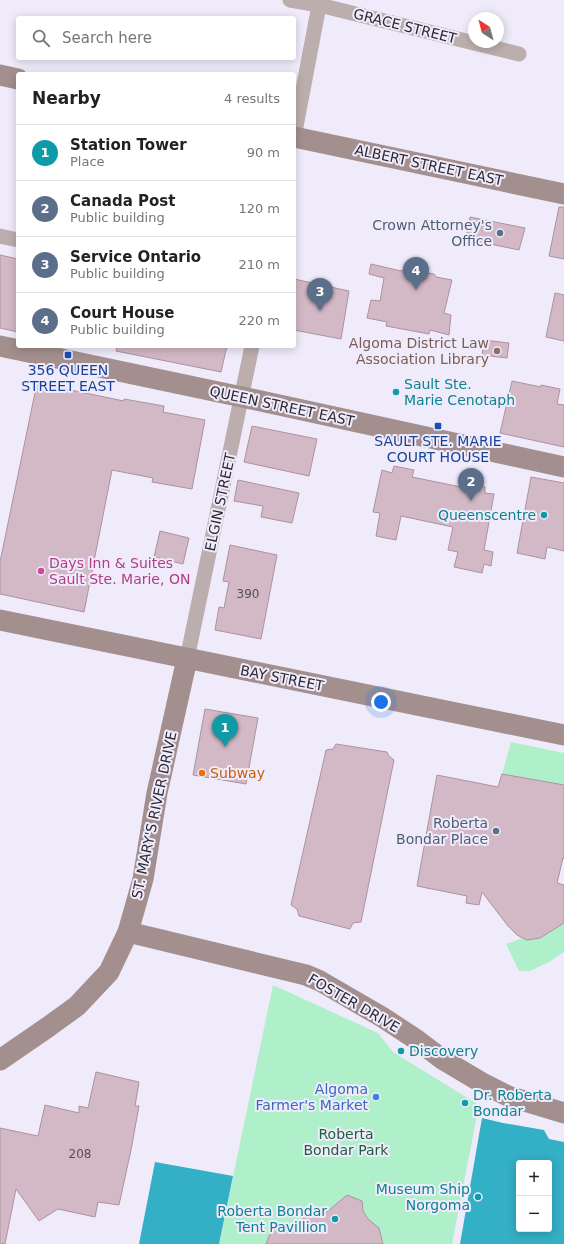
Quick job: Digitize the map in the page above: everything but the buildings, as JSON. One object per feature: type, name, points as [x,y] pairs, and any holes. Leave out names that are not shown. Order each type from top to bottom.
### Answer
[{"type":"main road","points":[[0,75],[16,79]]},
{"type":"main road","name":"ALBERT STREET EAST","points":[[296,137],[564,194]]},
{"type":"main road","name":"QUEEN STREET EAST","points":[[0,346],[564,467]]},
{"type":"main road","name":"BAY STREET","points":[[0,620],[564,735]]},
{"type":"main road","name":"ST. MARY'S RIVER DRIVE","points":[[0,1060],[77,1006],[109,972],[128,932],[143,879],[157,793],[187,659]]},
{"type":"main road","name":"FOSTER DRIVE","points":[[128,932],[306,975],[320,981],[382,1017],[417,1040],[442,1059],[484,1084],[508,1096],[564,1113]]},
{"type":"street","name":"GRACE STREET","points":[[290,0],[319,3],[519,54]]},
{"type":"street","points":[[296,126],[319,3]]},
{"type":"street","points":[[0,236],[16,240]]},
{"type":"street","name":"ELGIN STREET","points":[[187,659],[252,348]]},
{"type":"green space","points":[[511,742],[564,753],[564,785],[502,774]]},
{"type":"green space","points":[[564,923],[564,952],[549,962],[530,971],[519,971],[506,944]]},
{"type":"green space","name":"Roberta Bondar Park","points":[[273,985],[378,1033],[393,1052],[479,1105],[452,1244],[219,1244]]},
{"type":"water","points":[[482,1118],[544,1130],[549,1139],[564,1142],[564,1244],[460,1244]]},
{"type":"water","points":[[155,1162],[233,1176],[219,1244],[139,1244]]},
{"type":"place","name":"Crown Attorney's Office","points":[[500,233]]},
{"type":"place","name":"Court House","points":[[416,290]]},
{"type":"place","name":"Service Ontario","points":[[320,311]]},
{"type":"place","name":"Algoma District Law Association Library","points":[[497,351]]},
{"type":"place","name":"356 QUEEN STREET EAST","points":[[68,355]]},
{"type":"place","name":"Sault Ste. Marie Cenotaph","points":[[396,392]]},
{"type":"place","name":"SAULT STE. MARIE COURT HOUSE","points":[[438,426]]},
{"type":"place","name":"Canada Post","points":[[471,501]]},
{"type":"place","name":"Queenscentre","points":[[544,515]]},
{"type":"place","name":"Days Inn & Suites Sault Ste. Marie, ON","points":[[41,571]]},
{"type":"place","name":"Station Tower","points":[[225,747]]},
{"type":"place","name":"Subway","points":[[202,773]]},
{"type":"place","name":"Roberta Bondar Place","points":[[496,831]]},
{"type":"place","name":"Discovery","points":[[401,1051]]},
{"type":"place","name":"Algoma Farmer's Market","points":[[376,1097]]},
{"type":"place","name":"Dr. Roberta Bondar","points":[[465,1103]]},
{"type":"place","name":"Museum Ship Norgoma","points":[[478,1197]]},
{"type":"place","name":"Roberta Bondar Tent Pavillion","points":[[335,1219]]}]
